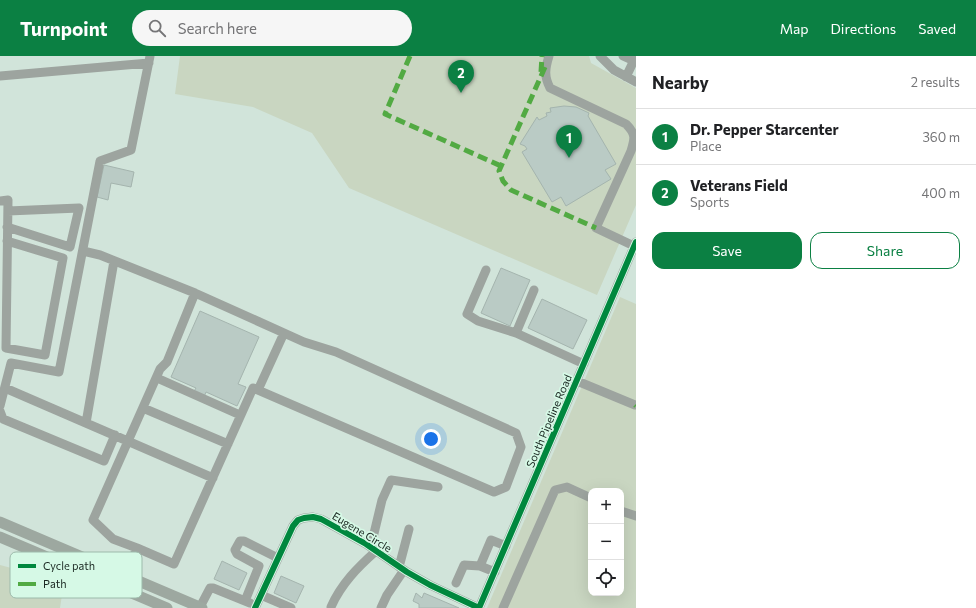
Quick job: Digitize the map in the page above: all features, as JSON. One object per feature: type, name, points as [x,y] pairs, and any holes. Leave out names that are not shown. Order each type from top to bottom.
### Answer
[{"type":"main road","points":[[0,522],[70,552]]},
{"type":"main road","points":[[0,537],[35,552]]},
{"type":"main road","points":[[142,583],[201,608]]},
{"type":"main road","points":[[142,597],[167,608]]},
{"type":"street","points":[[549,56],[545,67],[545,77],[550,88],[626,124],[633,132],[634,141],[631,152],[596,228],[635,244]]},
{"type":"street","points":[[600,56],[614,70],[636,82]]},
{"type":"street","points":[[623,56],[635,58],[626,77]]},
{"type":"street","points":[[0,76],[149,59],[131,150],[100,161],[59,372],[11,364],[0,406]]},
{"type":"street","points":[[0,200],[8,200],[7,228],[6,348],[45,355],[63,258],[7,241]]},
{"type":"street","points":[[7,228],[70,248],[79,208],[8,211]]},
{"type":"street","name":"South Pipeline Road","points":[[479,608],[584,364],[633,259],[635,244]]},
{"type":"street","points":[[83,251],[114,261],[196,293],[304,342],[336,352],[516,433],[521,447],[506,487],[494,492],[253,388],[174,564],[113,539],[93,520],[157,378],[167,362],[196,293]]},
{"type":"street","points":[[86,423],[114,261]]},
{"type":"street","points":[[486,270],[467,314],[478,321],[516,333],[584,364]]},
{"type":"street","points":[[516,333],[534,290]]},
{"type":"street","points":[[258,390],[284,333]]},
{"type":"street","points":[[157,378],[240,416]]},
{"type":"street","points":[[577,381],[635,405]]},
{"type":"street","points":[[4,388],[213,478]]},
{"type":"street","points":[[143,408],[228,444]]},
{"type":"street","points":[[0,411],[3,419],[104,461],[115,435]]},
{"type":"street","points":[[331,607],[336,595],[373,548],[382,500],[391,480],[438,487]]},
{"type":"street","points":[[503,608],[555,490],[567,487],[588,497]]},
{"type":"street","points":[[624,512],[636,516]]},
{"type":"street","name":"Eugene Circle","points":[[251,605],[261,595],[293,526],[298,520],[313,517],[338,527],[430,585],[479,608]]},
{"type":"street","points":[[381,608],[402,568],[409,529]]},
{"type":"street","points":[[480,566],[491,540],[506,546]]},
{"type":"street","points":[[260,566],[237,554],[235,550],[240,541],[244,541],[278,558]]},
{"type":"street","points":[[135,552],[137,548]]},
{"type":"street","points":[[201,608],[210,588],[251,605],[260,566],[266,552]]},
{"type":"street","points":[[456,583],[464,565],[480,566],[495,572]]},
{"type":"street","points":[[261,595],[271,604],[291,608]]},
{"type":"green space","points":[[180,56],[589,56],[591,63],[636,88],[636,205],[597,295],[349,188],[312,133],[253,107],[175,94]]},
{"type":"green space","points":[[620,297],[636,304],[636,608],[487,608]]},
{"type":"green space","points":[[0,565],[10,568],[10,598],[62,598],[60,608],[0,608]]},
{"type":"building","points":[[564,106],[576,107],[589,113],[588,116],[616,164],[605,170],[611,179],[566,206],[561,197],[552,202],[522,152],[527,149],[525,146],[520,144],[537,117],[539,120],[547,116],[546,113],[551,112],[550,108]]},
{"type":"building","points":[[104,165],[134,172],[131,187],[111,183],[108,200],[97,197]]},
{"type":"building","points":[[501,268],[530,280],[510,326],[481,313]]},
{"type":"building","points":[[542,299],[587,320],[573,349],[528,328]]},
{"type":"building","points":[[200,311],[259,337],[238,384],[246,387],[237,406],[206,392],[204,397],[193,393],[196,388],[171,377]]},
{"type":"building","points":[[222,561],[247,573],[239,590],[214,579]]},
{"type":"building","points":[[281,576],[304,586],[296,603],[274,593]]},
{"type":"building","points":[[416,593],[422,598],[424,593],[459,608],[419,608],[419,604],[413,601]]},
{"type":"marked path","points":[[410,56],[385,114],[501,166]]},
{"type":"marked path","points":[[541,72],[542,56]]},
{"type":"marked path","points":[[545,67],[499,171],[503,181],[511,190],[596,228]]},
{"type":"cycle path","points":[[479,608],[636,242]]},
{"type":"cycle path","points":[[255,608],[293,526],[298,520],[313,517],[321,519],[366,544],[407,572],[430,585],[479,608]]},
{"type":"place","name":"Veterans Field","points":[[461,93]]},
{"type":"place","name":"Dr. Pepper Starcenter","points":[[569,158]]}]
